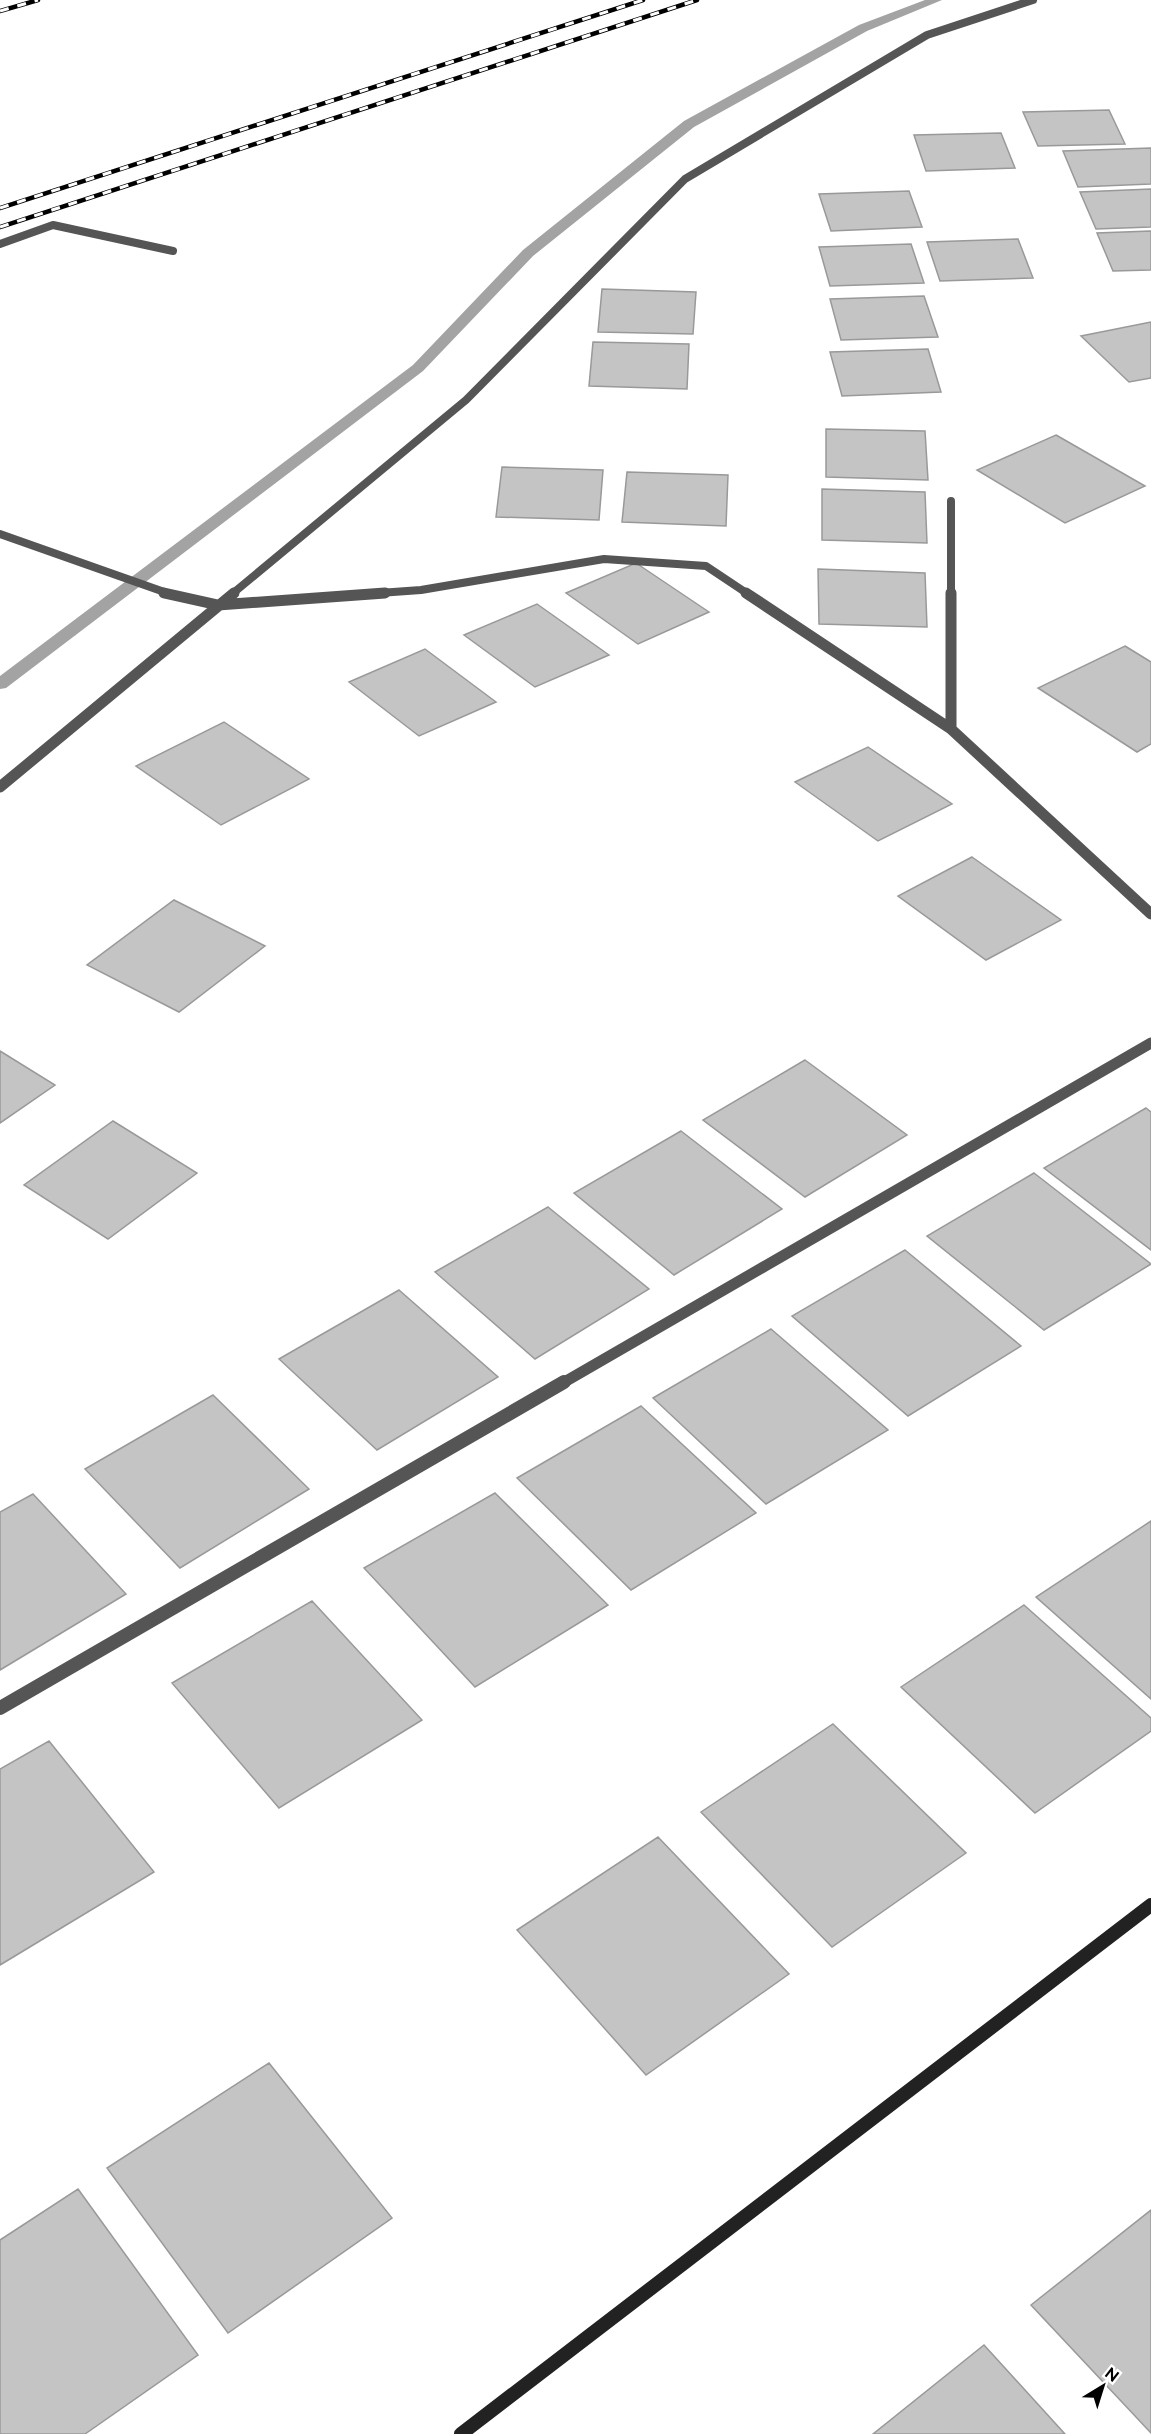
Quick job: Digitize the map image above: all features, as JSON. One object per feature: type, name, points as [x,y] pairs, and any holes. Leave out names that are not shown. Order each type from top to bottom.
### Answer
[{"type":"main road","points":[[461,2434],[1151,1905]]},
{"type":"street","points":[[0,787],[466,400],[685,179],[927,35],[1033,0]]},
{"type":"street","points":[[0,244],[53,225],[173,250]]},
{"type":"street","points":[[951,501],[951,729]]},
{"type":"street","points":[[0,534],[161,592],[218,605],[421,590],[604,559],[706,566],[951,729],[1151,914]]},
{"type":"street","points":[[0,1708],[1151,1043]]},
{"type":"building","points":[[1109,110],[1125,144],[1038,146],[1023,112]]},
{"type":"building","points":[[1001,133],[1015,168],[926,171],[914,135]]},
{"type":"building","points":[[1151,148],[1151,184],[1078,187],[1063,151]]},
{"type":"building","points":[[1151,189],[1151,227],[1096,229],[1080,192]]},
{"type":"building","points":[[909,191],[922,227],[831,231],[819,194]]},
{"type":"building","points":[[1151,231],[1151,270],[1113,271],[1097,233]]},
{"type":"building","points":[[1018,239],[1033,278],[940,281],[927,242]]},
{"type":"building","points":[[911,244],[924,283],[830,286],[819,247]]},
{"type":"building","points":[[602,289],[696,292],[693,334],[598,332]]},
{"type":"building","points":[[924,296],[938,337],[841,340],[830,299]]},
{"type":"building","points":[[1151,322],[1151,378],[1129,382],[1081,336]]},
{"type":"building","points":[[593,342],[689,344],[687,389],[589,386]]},
{"type":"building","points":[[928,349],[941,392],[842,396],[830,352]]},
{"type":"building","points":[[826,429],[925,431],[928,480],[826,477]]},
{"type":"building","points":[[1056,435],[1145,486],[1065,523],[977,470]]},
{"type":"building","points":[[502,467],[603,470],[599,520],[496,517]]},
{"type":"building","points":[[627,472],[728,475],[726,526],[622,522]]},
{"type":"building","points":[[822,489],[925,492],[927,543],[822,540]]},
{"type":"building","points":[[636,563],[709,612],[638,644],[566,593]]},
{"type":"building","points":[[818,569],[925,573],[927,627],[819,624]]},
{"type":"building","points":[[537,604],[609,655],[535,687],[464,635]]},
{"type":"building","points":[[1125,646],[1151,662],[1151,744],[1137,752],[1038,688]]},
{"type":"building","points":[[425,649],[496,702],[419,736],[349,682]]},
{"type":"building","points":[[224,722],[309,779],[221,825],[136,766]]},
{"type":"building","points":[[868,747],[952,804],[878,841],[795,782]]},
{"type":"building","points":[[972,857],[1061,920],[986,960],[898,896]]},
{"type":"building","points":[[174,900],[265,946],[179,1012],[87,965]]},
{"type":"building","points":[[0,1051],[55,1085],[0,1123]]},
{"type":"building","points":[[805,1060],[907,1135],[805,1197],[703,1120]]},
{"type":"building","points":[[1146,1108],[1151,1112],[1151,1250],[1044,1168]]},
{"type":"building","points":[[113,1121],[197,1173],[108,1239],[24,1185]]},
{"type":"building","points":[[681,1131],[782,1209],[674,1275],[574,1193]]},
{"type":"building","points":[[1034,1173],[1151,1264],[1044,1330],[927,1236]]},
{"type":"building","points":[[548,1207],[649,1289],[535,1359],[435,1272]]},
{"type":"building","points":[[905,1250],[1021,1346],[908,1416],[792,1316]]},
{"type":"building","points":[[399,1290],[498,1377],[377,1450],[279,1359]]},
{"type":"building","points":[[771,1329],[888,1430],[766,1504],[653,1398]]},
{"type":"building","points":[[213,1395],[309,1489],[180,1568],[85,1469]]},
{"type":"building","points":[[641,1406],[756,1513],[631,1590],[517,1478]]},
{"type":"building","points":[[495,1493],[608,1605],[475,1687],[364,1568]]},
{"type":"building","points":[[33,1494],[126,1594],[0,1670],[0,1512]]},
{"type":"building","points":[[1151,1521],[1151,1699],[1036,1597]]},
{"type":"building","points":[[312,1601],[422,1720],[279,1808],[172,1683]]},
{"type":"building","points":[[1024,1605],[1151,1718],[1151,1731],[1035,1813],[901,1687]]},
{"type":"building","points":[[833,1724],[966,1853],[832,1947],[701,1812]]},
{"type":"building","points":[[49,1741],[154,1872],[0,1965],[0,1769]]},
{"type":"building","points":[[658,1837],[789,1974],[646,2075],[517,1930]]},
{"type":"building","points":[[269,2063],[392,2218],[228,2333],[107,2168]]},
{"type":"building","points":[[78,2189],[198,2355],[85,2434],[0,2434],[0,2240]]},
{"type":"building","points":[[1151,2210],[1151,2433],[1031,2305]]},
{"type":"building","points":[[984,2345],[1065,2434],[873,2434]]},
{"type":"waterway","points":[[0,684],[418,368],[528,253],[689,124],[863,28],[936,0]]},
{"type":"railway","points":[[0,11],[38,0]]},
{"type":"railway","points":[[0,208],[643,0]]},
{"type":"railway","points":[[0,227],[697,0]]}]
